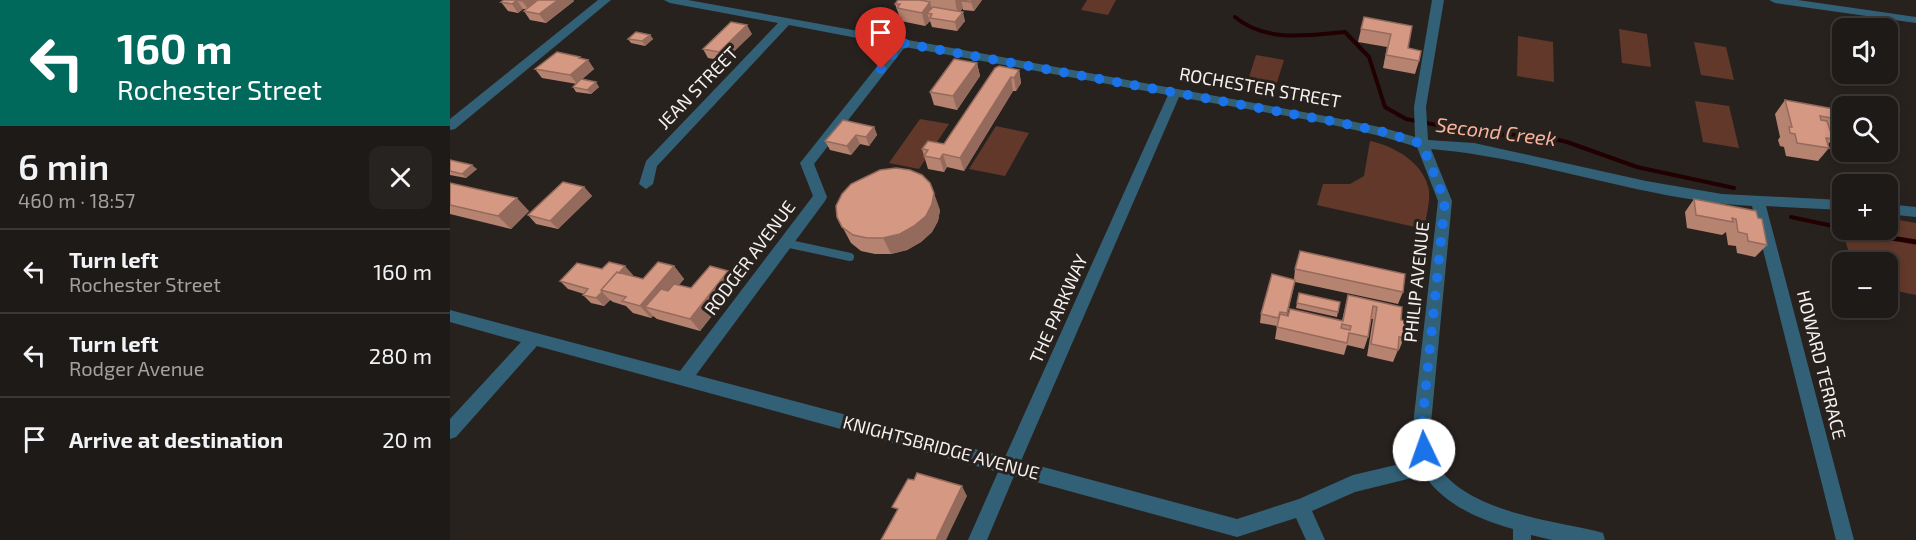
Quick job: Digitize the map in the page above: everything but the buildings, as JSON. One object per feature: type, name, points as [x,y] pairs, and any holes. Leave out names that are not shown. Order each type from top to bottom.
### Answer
[{"type":"street","points":[[450,126],[605,0]]},
{"type":"street","name":"ROCHESTER STREET","points":[[670,0],[1384,132],[1421,129],[1474,148],[1646,186],[1722,199],[1832,204]]},
{"type":"street","name":"PHILIP AVENUE","points":[[1427,466],[1421,434],[1445,201],[1421,129],[1420,107],[1438,0]]},
{"type":"street","points":[[1775,0],[1916,20]]},
{"type":"street","name":"JEAN STREET","points":[[646,184],[651,164],[786,22]]},
{"type":"street","name":"RODGER AVENUE","points":[[683,379],[820,197],[807,163],[902,43]]},
{"type":"street","name":"THE PARKWAY","points":[[977,540],[1175,93]]},
{"type":"street","name":"HOWARD TERRACE","points":[[1756,200],[1762,211],[1845,540]]},
{"type":"street","points":[[1898,210],[1916,212]]},
{"type":"street","name":"KNIGHTSBRIDGE AVENUE","points":[[450,316],[1237,528],[1301,507],[1353,484],[1427,466]]},
{"type":"street","points":[[450,431],[534,339]]},
{"type":"street","points":[[1427,466],[1450,493],[1500,517],[1522,532],[1596,540]]},
{"type":"street","points":[[1301,507],[1316,540]]},
{"type":"lane","points":[[785,243],[850,257]]},
{"type":"shaded area","points":[[1087,0],[1116,0],[1108,15],[1081,10]]},
{"type":"shaded area","points":[[1619,29],[1647,34],[1651,67],[1622,63]]},
{"type":"shaded area","points":[[1518,36],[1553,42],[1554,82],[1517,76]]},
{"type":"shaded area","points":[[1694,42],[1726,47],[1734,80],[1701,75]]},
{"type":"shaded area","points":[[1256,55],[1284,60],[1273,95],[1245,90]]},
{"type":"shaded area","points":[[1695,101],[1729,106],[1739,148],[1703,142]]},
{"type":"shaded area","points":[[920,119],[949,124],[919,169],[889,163]]},
{"type":"shaded area","points":[[996,126],[1029,133],[1005,176],[969,169]]},
{"type":"shaded area","points":[[1370,141],[1389,147],[1407,157],[1421,172],[1429,191],[1424,229],[1317,205],[1323,184],[1350,184],[1364,176]]},
{"type":"shaded area","points":[[1898,220],[1916,223],[1916,295],[1898,291],[1898,252],[1849,252],[1845,240],[1898,240]]},
{"type":"waterway","name":"Second Creek","points":[[1235,17],[1260,31],[1274,34],[1345,32],[1369,57],[1385,107],[1406,119],[1483,134],[1542,136],[1567,142],[1637,167],[1734,188]]},
{"type":"waterway","name":"Second Creek","points":[[1791,217],[1832,226]]},
{"type":"waterway","name":"Second Creek","points":[[1898,239],[1916,242]]},
{"type":"route","points":[[881,69],[902,43],[1336,122],[1384,132],[1422,144],[1445,201],[1421,434],[1424,450]]}]
